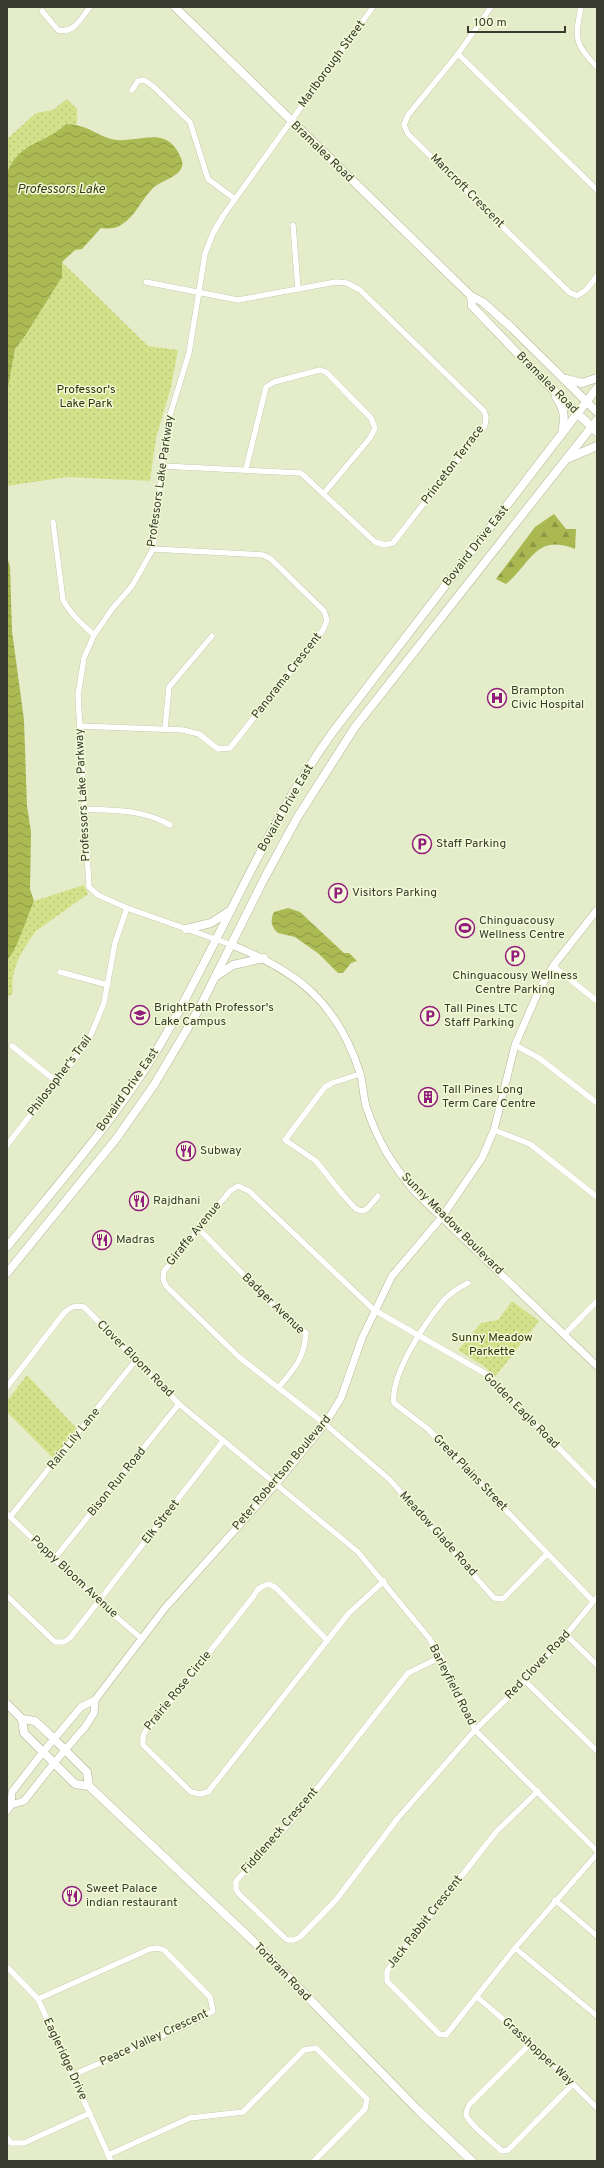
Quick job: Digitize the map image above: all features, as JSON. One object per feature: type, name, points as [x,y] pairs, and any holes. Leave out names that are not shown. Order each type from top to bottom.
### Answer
[{"type":"main road","name":"Bramalea Road","points":[[175,7],[470,296],[483,302],[597,412]]},
{"type":"main road","name":"Bramalea Road","points":[[470,296],[472,306],[546,383],[578,414],[595,426]]},
{"type":"main road","points":[[562,377],[582,383],[597,378]]},
{"type":"main road","points":[[546,383],[564,410],[564,422],[561,436]]},
{"type":"main road","name":"Bovaird Drive East","points":[[7,1247],[61,1181],[140,1076],[165,1036],[274,826],[305,772],[332,733],[597,388]]},
{"type":"main road","name":"Bovaird Drive East","points":[[7,1273],[116,1139],[150,1091],[178,1046],[215,978],[265,877],[297,818],[355,727],[567,459],[595,426]]},
{"type":"main road","points":[[567,459],[597,446]]},
{"type":"main road","points":[[186,929],[211,923],[231,910]]},
{"type":"main road","points":[[215,978],[233,965],[264,958]]},
{"type":"main road","name":"Torbram Road","points":[[7,1704],[22,1719],[35,1721],[87,1772],[89,1786]]},
{"type":"main road","name":"Torbram Road","points":[[22,1719],[24,1733],[75,1784],[89,1786],[250,1938],[417,2109],[472,2161]]},
{"type":"street","points":[[42,11],[58,30],[67,31],[72,28],[90,7]]},
{"type":"street","name":"Marlborough Street","points":[[292,121],[373,7]]},
{"type":"street","name":"Mancroft Crescent","points":[[491,7],[458,54],[408,115],[404,125],[408,134],[568,292],[577,296],[586,290],[597,276]]},
{"type":"street","points":[[581,7],[577,28],[578,43],[597,67]]},
{"type":"street","points":[[458,54],[597,190]]},
{"type":"street","points":[[132,90],[138,81],[144,80],[153,86],[190,122],[208,179],[235,199]]},
{"type":"street","name":"Professors Lake Parkway","points":[[232,945],[127,908],[98,895],[89,887],[78,695],[84,658],[94,635],[112,609],[132,586],[153,549],[162,466],[170,415],[189,353],[205,254],[213,233],[235,199],[292,121]]},
{"type":"street","points":[[292,225],[298,289]]},
{"type":"street","name":"Princeton Terrace","points":[[146,282],[238,300],[336,282],[347,284],[360,290],[484,411],[486,417],[485,425],[393,543],[385,545],[375,542],[324,492],[301,473],[246,469],[162,466]]},
{"type":"street","points":[[246,469],[266,387],[274,382],[320,370],[326,372],[371,418],[375,428],[370,438],[324,492]]},
{"type":"street","points":[[53,522],[63,600],[68,609],[80,623],[94,635]]},
{"type":"street","name":"Panorama Crescent","points":[[80,726],[165,728],[199,734],[218,749],[230,748],[323,630],[327,620],[324,611],[271,560],[263,555],[153,549]]},
{"type":"street","points":[[165,728],[169,687],[212,636]]},
{"type":"street","points":[[85,809],[139,812],[170,825]]},
{"type":"street","name":"Philosopher's Trail","points":[[7,1145],[88,1042],[99,1020],[108,985],[115,943],[127,908]]},
{"type":"street","name":"Peter Robertson Boulevard","points":[[9,1808],[12,1792],[43,1752],[81,1707],[95,1700],[166,1608],[276,1484],[326,1424],[341,1398],[374,1310],[392,1276],[442,1217],[482,1158],[494,1130],[515,1046],[534,1000],[553,966],[597,910]]},
{"type":"street","name":"Sunny Meadow Boulevard","points":[[232,945],[264,958],[304,984],[328,1009],[340,1027],[360,1074],[366,1105],[382,1147],[395,1168],[415,1192],[597,1366]]},
{"type":"street","points":[[553,966],[597,1000]]},
{"type":"street","points":[[60,972],[108,985]]},
{"type":"street","points":[[12,1046],[57,1082]]},
{"type":"street","points":[[515,1046],[539,1058],[597,1103]]},
{"type":"street","points":[[360,1074],[332,1083],[325,1087],[285,1140],[316,1161],[356,1209],[362,1211],[367,1209],[378,1196]]},
{"type":"street","points":[[494,1130],[530,1144],[597,1197]]},
{"type":"street","name":"Giraffe Avenue","points":[[326,1424],[239,1357],[166,1286],[163,1280],[164,1271],[230,1191],[238,1186],[249,1191],[374,1310]]},
{"type":"street","name":"Badger Avenue","points":[[198,1228],[274,1307],[306,1333],[305,1349],[300,1362],[278,1388]]},
{"type":"street","points":[[419,1336],[443,1300],[456,1289],[468,1283]]},
{"type":"street","points":[[565,1334],[597,1301]]},
{"type":"street","name":"Clover Bloom Road","points":[[7,1387],[64,1313],[69,1308],[77,1305],[84,1307],[180,1404],[276,1484]]},
{"type":"street","name":"Golden Eagle Road","points":[[374,1310],[486,1374],[597,1487]]},
{"type":"street","name":"Great Plains Street","points":[[419,1336],[401,1367],[393,1397],[394,1403],[428,1430],[547,1554],[595,1599]]},
{"type":"street","name":"Rain Lily Lane","points":[[8,1515],[136,1360]]},
{"type":"street","name":"Bison Run Road","points":[[54,1559],[180,1404]]},
{"type":"street","name":"Meadow Glade Road","points":[[326,1424],[390,1480],[494,1598],[503,1599],[547,1554]]},
{"type":"street","name":"Elk Street","points":[[7,1596],[56,1642],[64,1642],[70,1638],[223,1441]]},
{"type":"street","name":"Barleyfield Road","points":[[276,1484],[358,1552],[429,1638],[441,1657],[475,1730],[597,1851]]},
{"type":"street","name":"Poppy Bloom Avenue","points":[[8,1515],[99,1602],[142,1638]]},
{"type":"street","name":"Prairie Rose Circle","points":[[327,1640],[276,1588],[269,1584],[262,1585],[154,1722],[145,1730],[142,1737],[144,1745],[191,1792],[200,1794],[208,1792],[349,1613],[384,1582]]},
{"type":"street","name":"Red Clover Road","points":[[475,1730],[525,1680],[566,1635],[595,1599]]},
{"type":"street","points":[[566,1635],[597,1664]]},
{"type":"street","name":"Fiddleneck Crescent","points":[[441,1657],[408,1673],[290,1823],[236,1880],[236,1889],[239,1894],[287,1940],[294,1940],[300,1937],[336,1900],[398,1818],[475,1730]]},
{"type":"street","points":[[525,1680],[597,1751]]},
{"type":"street","name":"Peter Robertson Boulevard","points":[[9,1808],[24,1802],[64,1750],[85,1727],[94,1713],[95,1700]]},
{"type":"street","name":"Jack Rabbit Crescent","points":[[538,1791],[496,1832],[387,1971],[387,1981],[439,2034],[446,2035],[555,1900],[597,1854]]},
{"type":"street","points":[[555,1900],[597,1936]]},
{"type":"street","name":"Peace Valley Crescent","points":[[38,1999],[150,1949],[158,1948],[164,1950],[210,1997],[214,2011],[200,2019],[73,2075]]},
{"type":"street","points":[[515,1948],[597,2016]]},
{"type":"street","name":"Eagleridge Drive","points":[[7,1966],[38,1999],[110,2158]]},
{"type":"street","name":"Grasshopper Way","points":[[477,1997],[531,2043],[597,2108]]},
{"type":"street","points":[[531,2043],[469,2105],[466,2116],[476,2128],[502,2151],[508,2150],[573,2084]]},
{"type":"street","points":[[110,2158],[190,2118],[243,2112],[304,2050],[316,2048],[367,2099],[365,2109],[314,2161]]},
{"type":"street","points":[[7,2138],[11,2143],[24,2143],[90,2113]]},
{"type":"green space","points":[[67,99],[77,109],[77,124],[66,124],[25,152],[11,165],[7,172],[7,139],[36,113],[53,110]]},
{"type":"green space","name":"Professor's Lake Park","points":[[62,262],[148,346],[178,350],[171,387],[156,438],[150,481],[67,477],[7,486],[7,393],[15,349],[25,336],[62,277]]},
{"type":"green space","points":[[554,514],[566,529],[576,529],[575,549],[562,545],[551,545],[542,548],[528,560],[515,576],[506,584],[496,579],[535,527]]},
{"type":"green space","points":[[84,885],[88,894],[36,931],[31,938],[18,960],[13,976],[13,993],[7,998],[7,960],[21,935],[25,920],[34,901]]},
{"type":"green space","name":"Sunny Meadow Parkette","points":[[512,1301],[539,1321],[495,1377],[485,1367],[458,1350],[481,1323],[498,1320]]},
{"type":"green space","points":[[27,1375],[78,1430],[54,1459],[7,1412],[7,1401]]},
{"type":"water","name":"Professors Lake","points":[[66,124],[81,126],[105,137],[117,140],[153,137],[161,138],[169,142],[175,148],[181,158],[181,169],[178,173],[153,188],[126,222],[114,228],[101,228],[82,249],[75,250],[62,262],[62,277],[25,336],[15,349],[7,393],[7,172],[19,154],[26,148],[50,136]]},
{"type":"water","points":[[7,556],[10,567],[12,631],[24,720],[27,806],[31,832],[30,889],[34,901],[18,942],[7,960]]},
{"type":"water","points":[[288,908],[300,912],[344,953],[349,953],[357,961],[351,963],[343,973],[338,973],[319,954],[295,937],[278,933],[273,926],[272,921],[274,912]]},
{"type":"place","name":"Brampton Civic Hospital","points":[[497,698]]},
{"type":"place","name":"Staff Parking","points":[[422,844]]},
{"type":"place","name":"Visitors Parking","points":[[338,893]]},
{"type":"place","name":"Chinguacousy Wellness Centre","points":[[465,928]]},
{"type":"place","name":"Chinguacousy Wellness Centre Parking","points":[[515,956]]},
{"type":"place","name":"BrightPath Professor's Lake Campus","points":[[140,1015]]},
{"type":"place","name":"Tall Pines LTC Staff Parking","points":[[430,1016]]},
{"type":"place","name":"Tall Pines Long Term Care Centre","points":[[428,1097]]},
{"type":"place","name":"Subway","points":[[186,1151]]},
{"type":"place","name":"Rajdhani","points":[[139,1201]]},
{"type":"place","name":"Madras","points":[[102,1240]]},
{"type":"place","name":"Sweet Palace indian restaurant","points":[[72,1896]]}]
